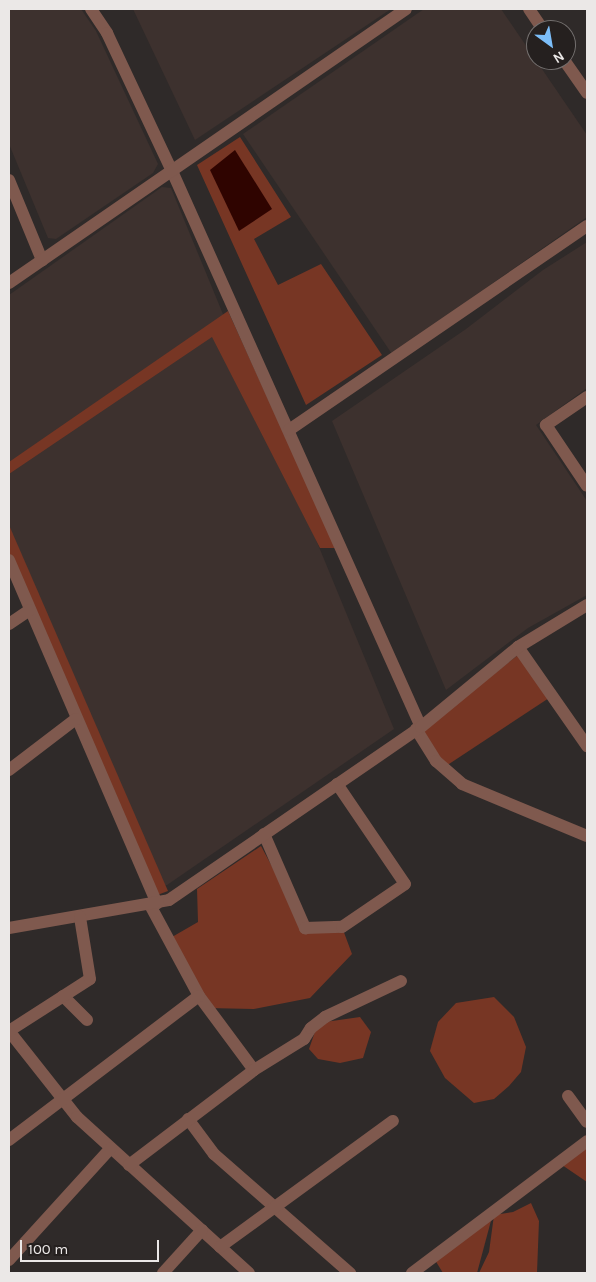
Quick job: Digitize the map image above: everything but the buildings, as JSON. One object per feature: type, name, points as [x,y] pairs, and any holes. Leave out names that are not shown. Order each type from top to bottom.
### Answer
[{"type":"street","points":[[91,9],[107,33],[172,171],[419,728],[436,760],[462,784],[587,836]]},
{"type":"street","points":[[9,283],[406,9]]},
{"type":"street","points":[[529,9],[536,20]]},
{"type":"street","points":[[571,70],[587,93]]},
{"type":"street","points":[[9,180],[42,260]]},
{"type":"street","points":[[288,430],[587,226]]},
{"type":"street","points":[[587,397],[546,425],[587,486]]},
{"type":"street","points":[[9,560],[154,905],[199,996],[254,1070]]},
{"type":"street","points":[[9,928],[154,905],[169,900],[419,728],[518,647],[587,605]]},
{"type":"street","points":[[9,624],[30,610]]},
{"type":"street","points":[[518,647],[587,746]]},
{"type":"street","points":[[9,770],[76,719]]},
{"type":"street","points":[[264,834],[305,928],[342,928],[405,884],[337,784]]},
{"type":"street","points":[[80,916],[90,979],[9,1031],[13,1045],[61,1099],[111,1148],[249,1273]]},
{"type":"street","points":[[129,1165],[254,1070],[304,1039],[311,1028],[326,1017],[401,981]]},
{"type":"street","points":[[64,996],[87,1020]]},
{"type":"street","points":[[9,1140],[61,1099],[130,1051],[199,996]]},
{"type":"street","points":[[568,1096],[587,1122]]},
{"type":"street","points":[[188,1119],[214,1154],[350,1273]]},
{"type":"street","points":[[220,1247],[393,1121]]},
{"type":"street","points":[[412,1273],[587,1141]]},
{"type":"street","points":[[9,1260],[111,1148]]},
{"type":"street","points":[[163,1273],[202,1230]]},
{"type":"shaded area","points":[[9,9],[81,9],[96,31],[158,164],[153,173],[56,239],[48,238],[9,144]]},
{"type":"shaded area","points":[[133,9],[391,9],[195,140]]},
{"type":"shaded area","points":[[424,9],[501,9],[526,46],[526,70],[543,70],[587,135],[587,217],[392,354],[243,134]]},
{"type":"shaded area","points":[[240,137],[291,217],[254,239],[278,285],[321,264],[382,355],[306,405],[197,165]]},
{"type":"shaded area","points":[[235,150],[272,209],[239,231],[210,170]]},
{"type":"shaded area","points":[[162,187],[171,188],[394,729],[167,885],[162,885],[9,526],[9,295]]},
{"type":"shaded area","points":[[587,242],[587,388],[536,425],[587,501],[587,595],[528,628],[446,690],[332,421],[466,329],[543,270]]},
{"type":"shaded area","points":[[228,311],[336,548],[320,548],[212,337],[9,474],[9,462]]},
{"type":"shaded area","points":[[9,525],[168,891],[152,897],[9,559]]},
{"type":"shaded area","points":[[518,655],[549,698],[446,766],[421,731]]},
{"type":"shaded area","points":[[261,846],[305,928],[342,927],[352,954],[310,998],[254,1009],[207,1008],[172,937],[198,922],[197,889]]},
{"type":"shaded area","points":[[494,997],[514,1017],[526,1047],[521,1072],[509,1086],[494,1099],[474,1103],[445,1078],[430,1051],[438,1022],[456,1003]]},
{"type":"shaded area","points":[[360,1017],[371,1032],[363,1058],[340,1063],[318,1059],[309,1049],[318,1023]]},
{"type":"shaded area","points":[[587,1148],[587,1182],[562,1165]]},
{"type":"shaded area","points":[[531,1203],[539,1221],[537,1273],[479,1273],[489,1252],[494,1215],[513,1212]]},
{"type":"shaded area","points":[[492,1217],[477,1273],[443,1273],[435,1260]]}]
